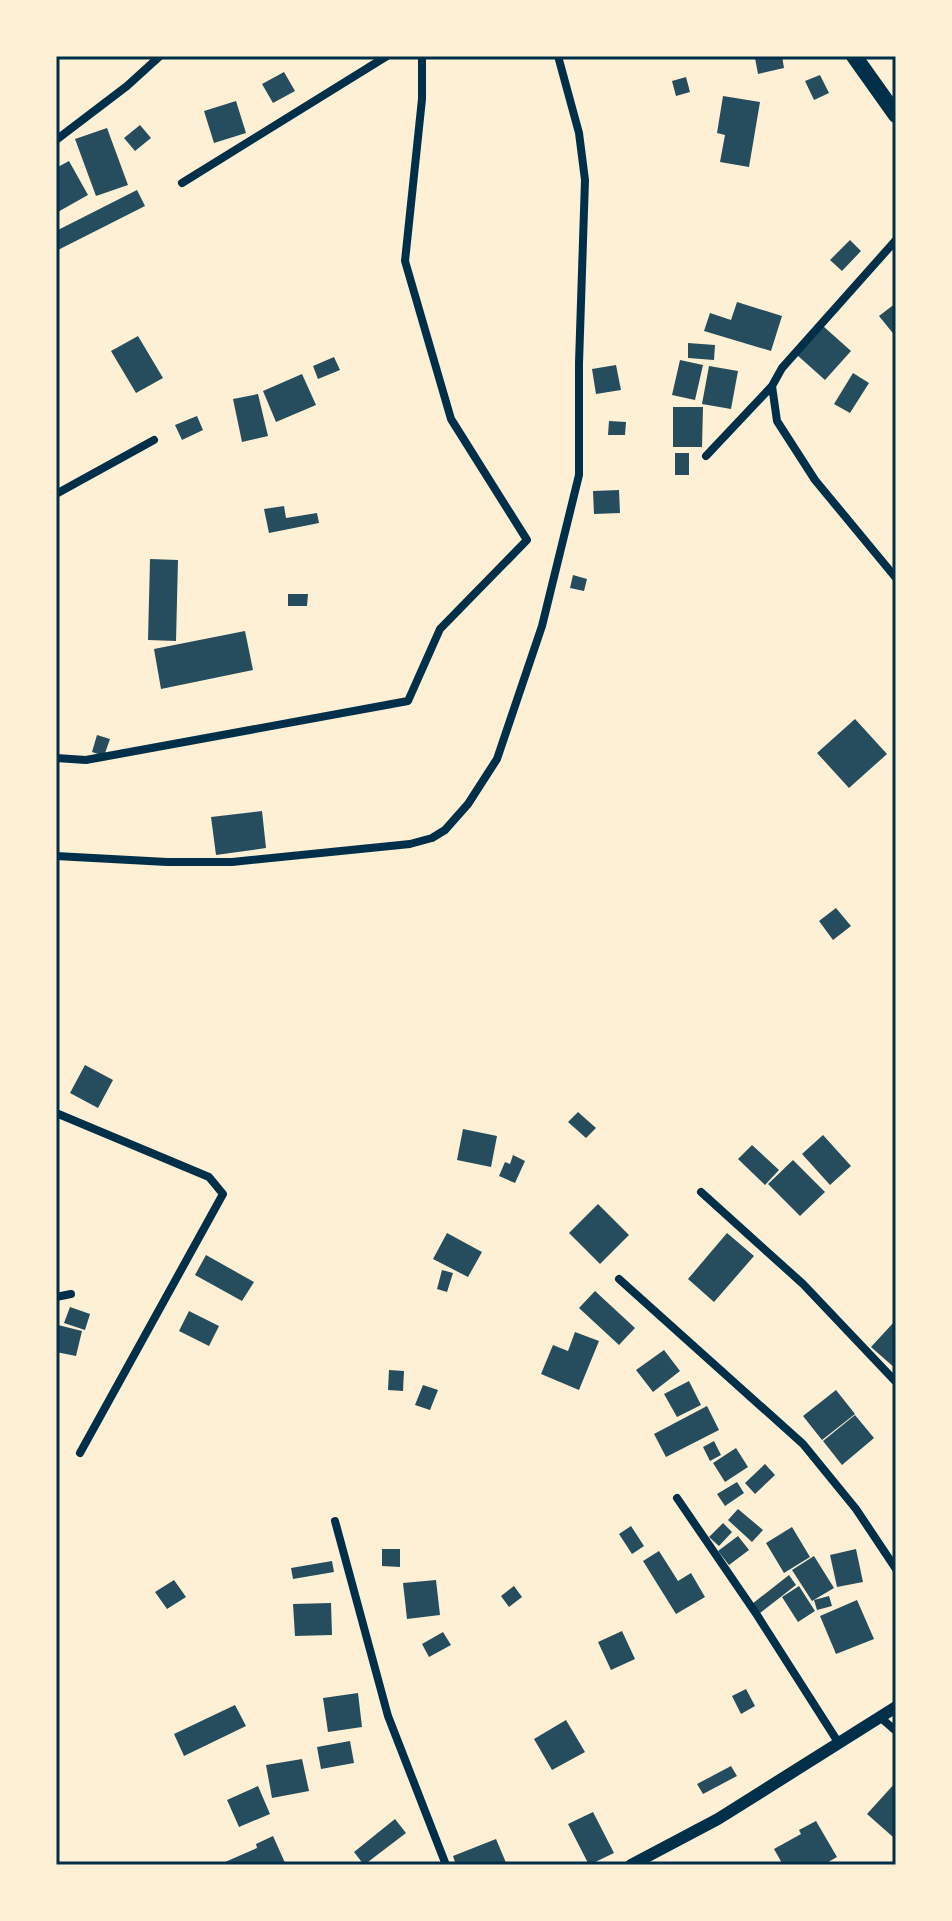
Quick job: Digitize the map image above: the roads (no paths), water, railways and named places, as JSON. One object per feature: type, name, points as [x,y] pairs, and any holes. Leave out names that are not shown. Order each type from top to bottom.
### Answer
[{"type":"highway","points":[[854,56],[896,115]]},
{"type":"street","points":[[56,140],[127,86],[160,56]]},
{"type":"street","points":[[182,183],[387,56]]},
{"type":"street","points":[[56,758],[86,760],[408,701],[440,629],[527,540],[451,419],[405,261],[422,99],[422,56]]},
{"type":"street","points":[[56,856],[232,862],[410,844],[432,838],[445,830],[468,804],[497,759],[542,626],[579,475],[585,180],[579,133],[558,56]]},
{"type":"street","points":[[706,456],[772,386],[782,368],[896,240]]},
{"type":"street","points":[[772,386],[777,421],[787,439],[815,480],[896,578]]},
{"type":"street","points":[[56,494],[154,440]]},
{"type":"street","points":[[56,1113],[209,1177],[223,1194],[80,1453]]},
{"type":"street","points":[[701,1192],[803,1284],[896,1382]]},
{"type":"street","points":[[619,1279],[803,1444],[856,1509],[896,1569]]},
{"type":"street","points":[[56,1297],[71,1294]]},
{"type":"street","points":[[677,1498],[838,1742]]},
{"type":"street","points":[[335,1521],[388,1716],[446,1865]]},
{"type":"street","points":[[631,1865],[718,1819],[896,1707]]},
{"type":"street","points":[[881,1718],[896,1731]]}]
